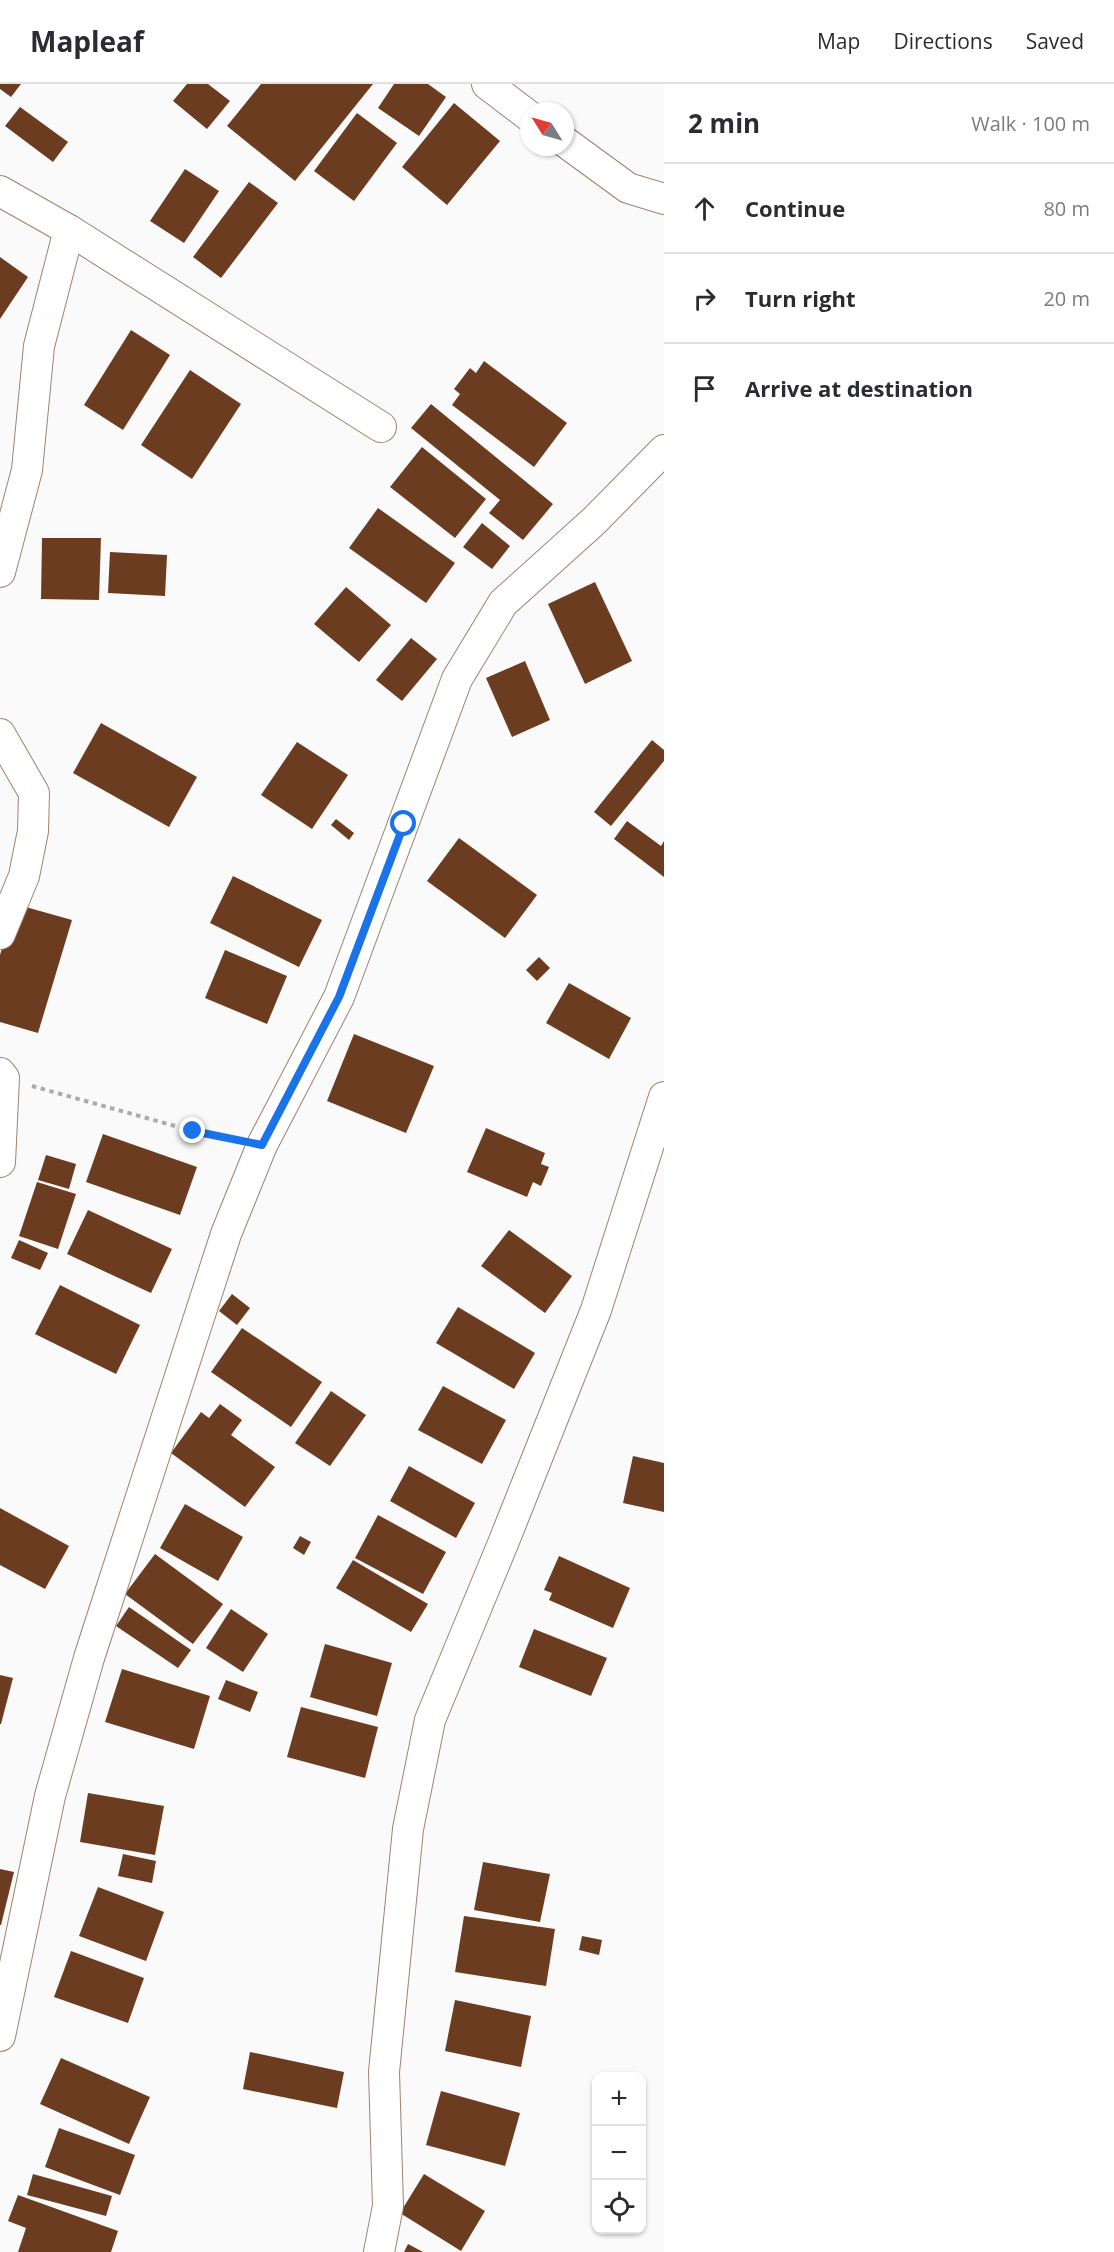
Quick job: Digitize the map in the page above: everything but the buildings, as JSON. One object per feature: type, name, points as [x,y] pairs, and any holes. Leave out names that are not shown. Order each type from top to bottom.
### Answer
[{"type":"street","points":[[487,84],[520,109]]},
{"type":"street","points":[[574,149],[628,188],[664,199]]},
{"type":"street","points":[[0,191],[69,230],[381,427]]},
{"type":"street","points":[[0,572],[27,470],[39,346],[69,230]]},
{"type":"street","points":[[0,2036],[50,1796],[89,1658],[226,1234],[262,1145],[339,997],[457,679],[503,603],[594,521],[664,450]]},
{"type":"street","points":[[0,734],[34,793],[33,831],[24,876],[0,934]]},
{"type":"street","points":[[0,1162],[2,1075]]},
{"type":"street","points":[[378,2252],[388,2206],[385,2061],[408,1829],[430,1720],[596,1310],[664,1097]]},
{"type":"path","points":[[2,1075],[193,1131],[262,1145]]},
{"type":"route","points":[[193,1131],[262,1145],[339,997],[404,824]]}]
